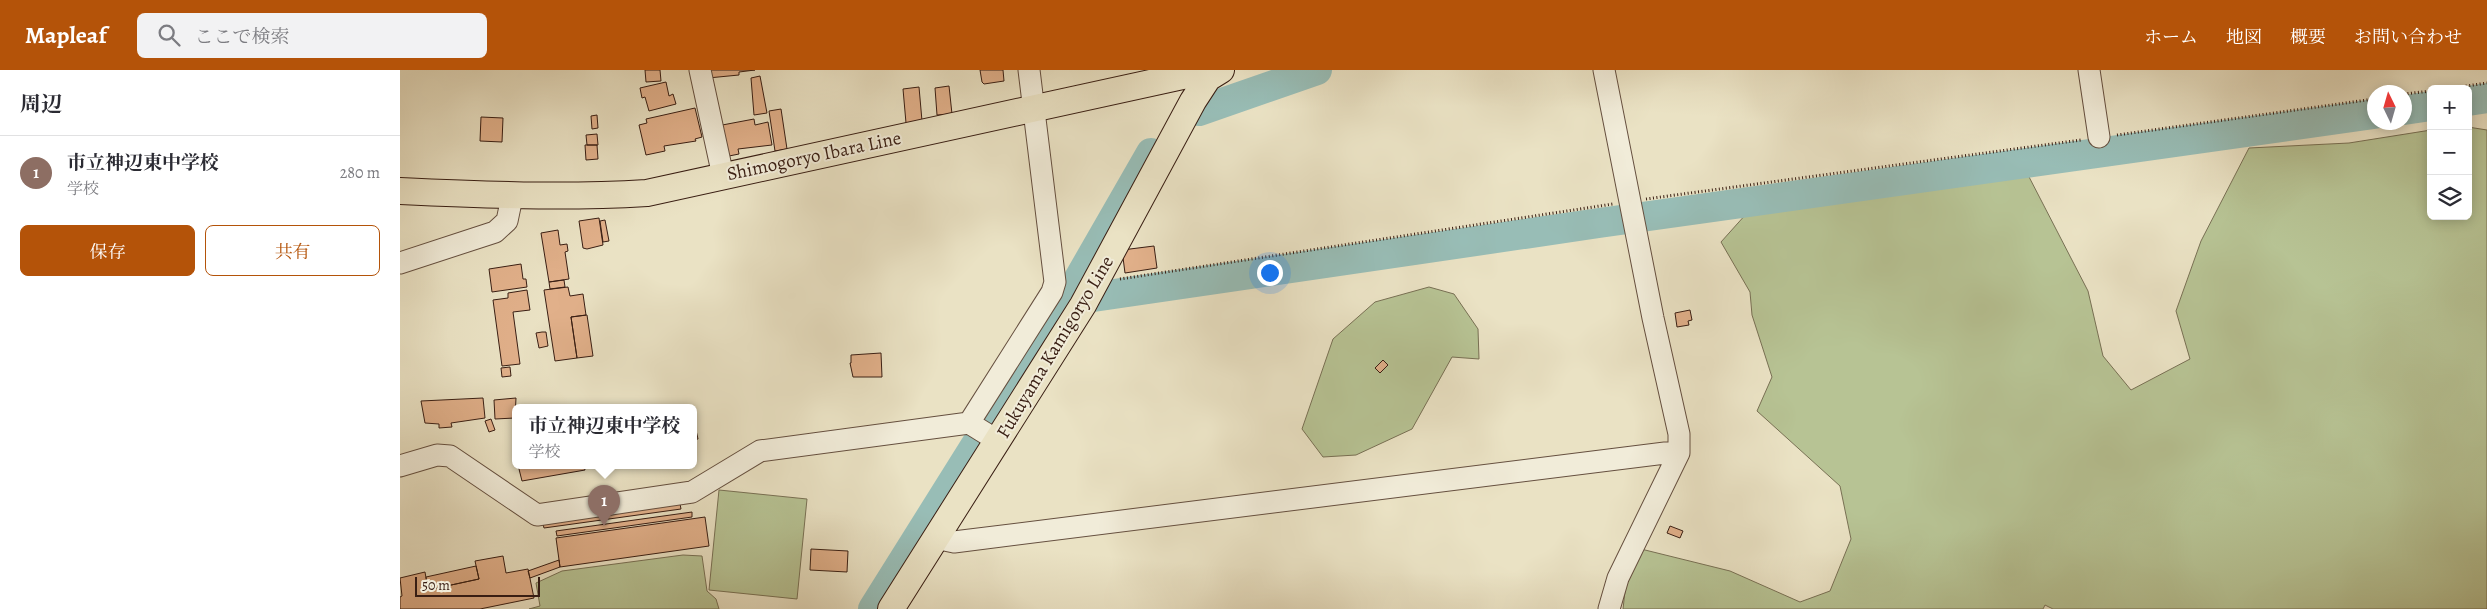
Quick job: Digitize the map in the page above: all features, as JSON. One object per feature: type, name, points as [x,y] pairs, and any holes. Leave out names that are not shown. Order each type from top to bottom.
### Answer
[{"type":"main road","name":"Shimogoryo Ibara Line","points":[[400,191],[512,197],[647,193],[1187,75],[1215,74]]},
{"type":"main road","name":"Fukuyama Kamigoryo Line","points":[[891,609],[995,439],[1092,290],[1193,101],[1215,74]]},
{"type":"street","points":[[700,70],[723,176]]},
{"type":"street","points":[[971,424],[1052,292],[1055,282],[1030,70]]},
{"type":"street","points":[[1604,70],[1635,229],[1680,434],[1679,454],[1618,578],[1609,609]]},
{"type":"street","points":[[2089,70],[2098,137]]},
{"type":"street","points":[[400,262],[495,232],[507,221],[512,197]]},
{"type":"street","points":[[400,466],[437,455],[450,456],[537,515],[692,492],[760,451],[971,424],[995,439]]},
{"type":"street","points":[[934,538],[954,542],[1645,456],[1679,454]]},
{"type":"path","points":[[2472,85],[2487,83]]},
{"type":"path","points":[[2412,93],[2427,91]]},
{"type":"path","points":[[1092,290],[1108,281],[1630,204],[2367,100]]},
{"type":"green space","points":[[2472,128],[2487,130],[2487,609],[2053,609],[2045,605],[2043,609],[1623,609],[1626,582],[1641,549],[1730,571],[1800,602],[1830,591],[1851,539],[1840,486],[1757,411],[1772,377],[1752,315],[1750,292],[1721,242],[1747,213],[2027,173],[2088,291],[2103,356],[2131,390],[2190,359],[2176,311],[2201,241],[2249,148],[2349,143],[2427,131],[2427,220],[2472,220]]},
{"type":"green space","points":[[1429,287],[1454,294],[1478,329],[1479,359],[1452,357],[1412,429],[1356,455],[1323,457],[1302,429],[1333,339],[1375,302]]},
{"type":"green space","points":[[719,490],[807,499],[797,599],[709,590]]},
{"type":"green space","points":[[683,555],[702,556],[707,591],[716,599],[719,609],[529,609],[540,606],[536,583],[562,571]]},
{"type":"building","points":[[645,70],[660,70],[661,81],[646,82]]},
{"type":"building","points":[[707,70],[755,70],[739,72],[739,75],[708,78]]},
{"type":"building","points":[[980,70],[1003,70],[1004,81],[984,84]]},
{"type":"building","points":[[760,76],[767,113],[754,115],[751,78]]},
{"type":"building","points":[[666,82],[669,96],[673,94],[676,104],[649,111],[645,97],[642,98],[640,88]]},
{"type":"building","points":[[949,86],[952,114],[937,115],[935,88]]},
{"type":"building","points":[[919,87],[922,121],[906,123],[903,89]]},
{"type":"building","points":[[695,108],[702,137],[695,139],[696,141],[664,146],[665,151],[646,155],[639,125],[647,123],[646,119]]},
{"type":"building","points":[[781,109],[787,149],[775,151],[769,111]]},
{"type":"building","points":[[597,115],[598,128],[592,129],[591,116]]},
{"type":"building","points":[[481,117],[503,118],[502,142],[480,141]]},
{"type":"building","points":[[754,119],[755,125],[768,122],[772,145],[738,149],[739,154],[724,157],[717,126]]},
{"type":"building","points":[[597,134],[598,145],[587,145],[586,135]]},
{"type":"building","points":[[585,145],[597,145],[598,159],[586,160]]},
{"type":"building","points":[[599,218],[603,245],[587,249],[583,248],[579,221]]},
{"type":"building","points":[[605,220],[609,241],[603,242],[600,221]]},
{"type":"building","points":[[558,230],[560,245],[567,244],[568,251],[565,252],[569,279],[549,282],[541,233]]},
{"type":"building","points":[[1154,246],[1157,268],[1125,273],[1122,250]]},
{"type":"building","points":[[521,264],[523,279],[526,279],[527,287],[492,292],[489,269]]},
{"type":"building","points":[[564,280],[565,287],[550,289],[549,282]]},
{"type":"building","points":[[568,287],[570,296],[583,294],[586,315],[571,317],[577,358],[555,361],[544,290]]},
{"type":"building","points":[[527,290],[530,310],[513,312],[520,364],[502,366],[493,300],[508,298],[508,293]]},
{"type":"building","points":[[1690,310],[1692,320],[1688,321],[1689,325],[1677,327],[1675,313]]},
{"type":"building","points":[[587,315],[593,356],[577,358],[571,317]]},
{"type":"building","points":[[546,332],[548,346],[539,348],[536,333]]},
{"type":"building","points":[[881,353],[882,377],[853,377],[850,363],[851,355]]},
{"type":"building","points":[[1383,360],[1388,365],[1380,373],[1375,368]]},
{"type":"building","points":[[510,367],[511,376],[502,377],[501,368]]},
{"type":"building","points":[[483,398],[485,418],[451,423],[452,427],[439,428],[439,424],[425,423],[421,401]]},
{"type":"building","points":[[516,398],[516,404],[512,404],[512,418],[495,419],[494,400]]},
{"type":"building","points":[[491,419],[495,430],[489,432],[485,421]]},
{"type":"building","points":[[519,469],[585,470],[522,481]]},
{"type":"building","points":[[680,504],[681,509],[544,528],[543,524]]},
{"type":"building","points":[[692,512],[692,517],[557,536],[556,531]]},
{"type":"building","points":[[705,517],[709,546],[560,567],[556,538]]},
{"type":"building","points":[[1670,526],[1683,531],[1680,538],[1667,533]]},
{"type":"building","points":[[811,549],[848,551],[847,572],[810,570]]},
{"type":"building","points":[[503,556],[506,573],[528,569],[534,598],[480,609],[400,609],[400,597],[402,596],[400,578],[425,572],[428,590],[479,579],[475,561]]},
{"type":"building","points":[[559,560],[560,567],[530,578],[528,571]]},
{"type":"building","points":[[476,566],[479,579],[428,590],[426,577]]},
{"type":"waterway","points":[[1199,111],[1317,70]]},
{"type":"waterway","points":[[2472,100],[2487,98]]},
{"type":"waterway","points":[[2412,109],[2427,107]]},
{"type":"waterway","points":[[1066,301],[1599,223],[2367,115]]},
{"type":"waterway","points":[[873,609],[1066,301],[1151,153]]},
{"type":"place","name":"市立神辺東中学校","points":[[604,526]]}]
